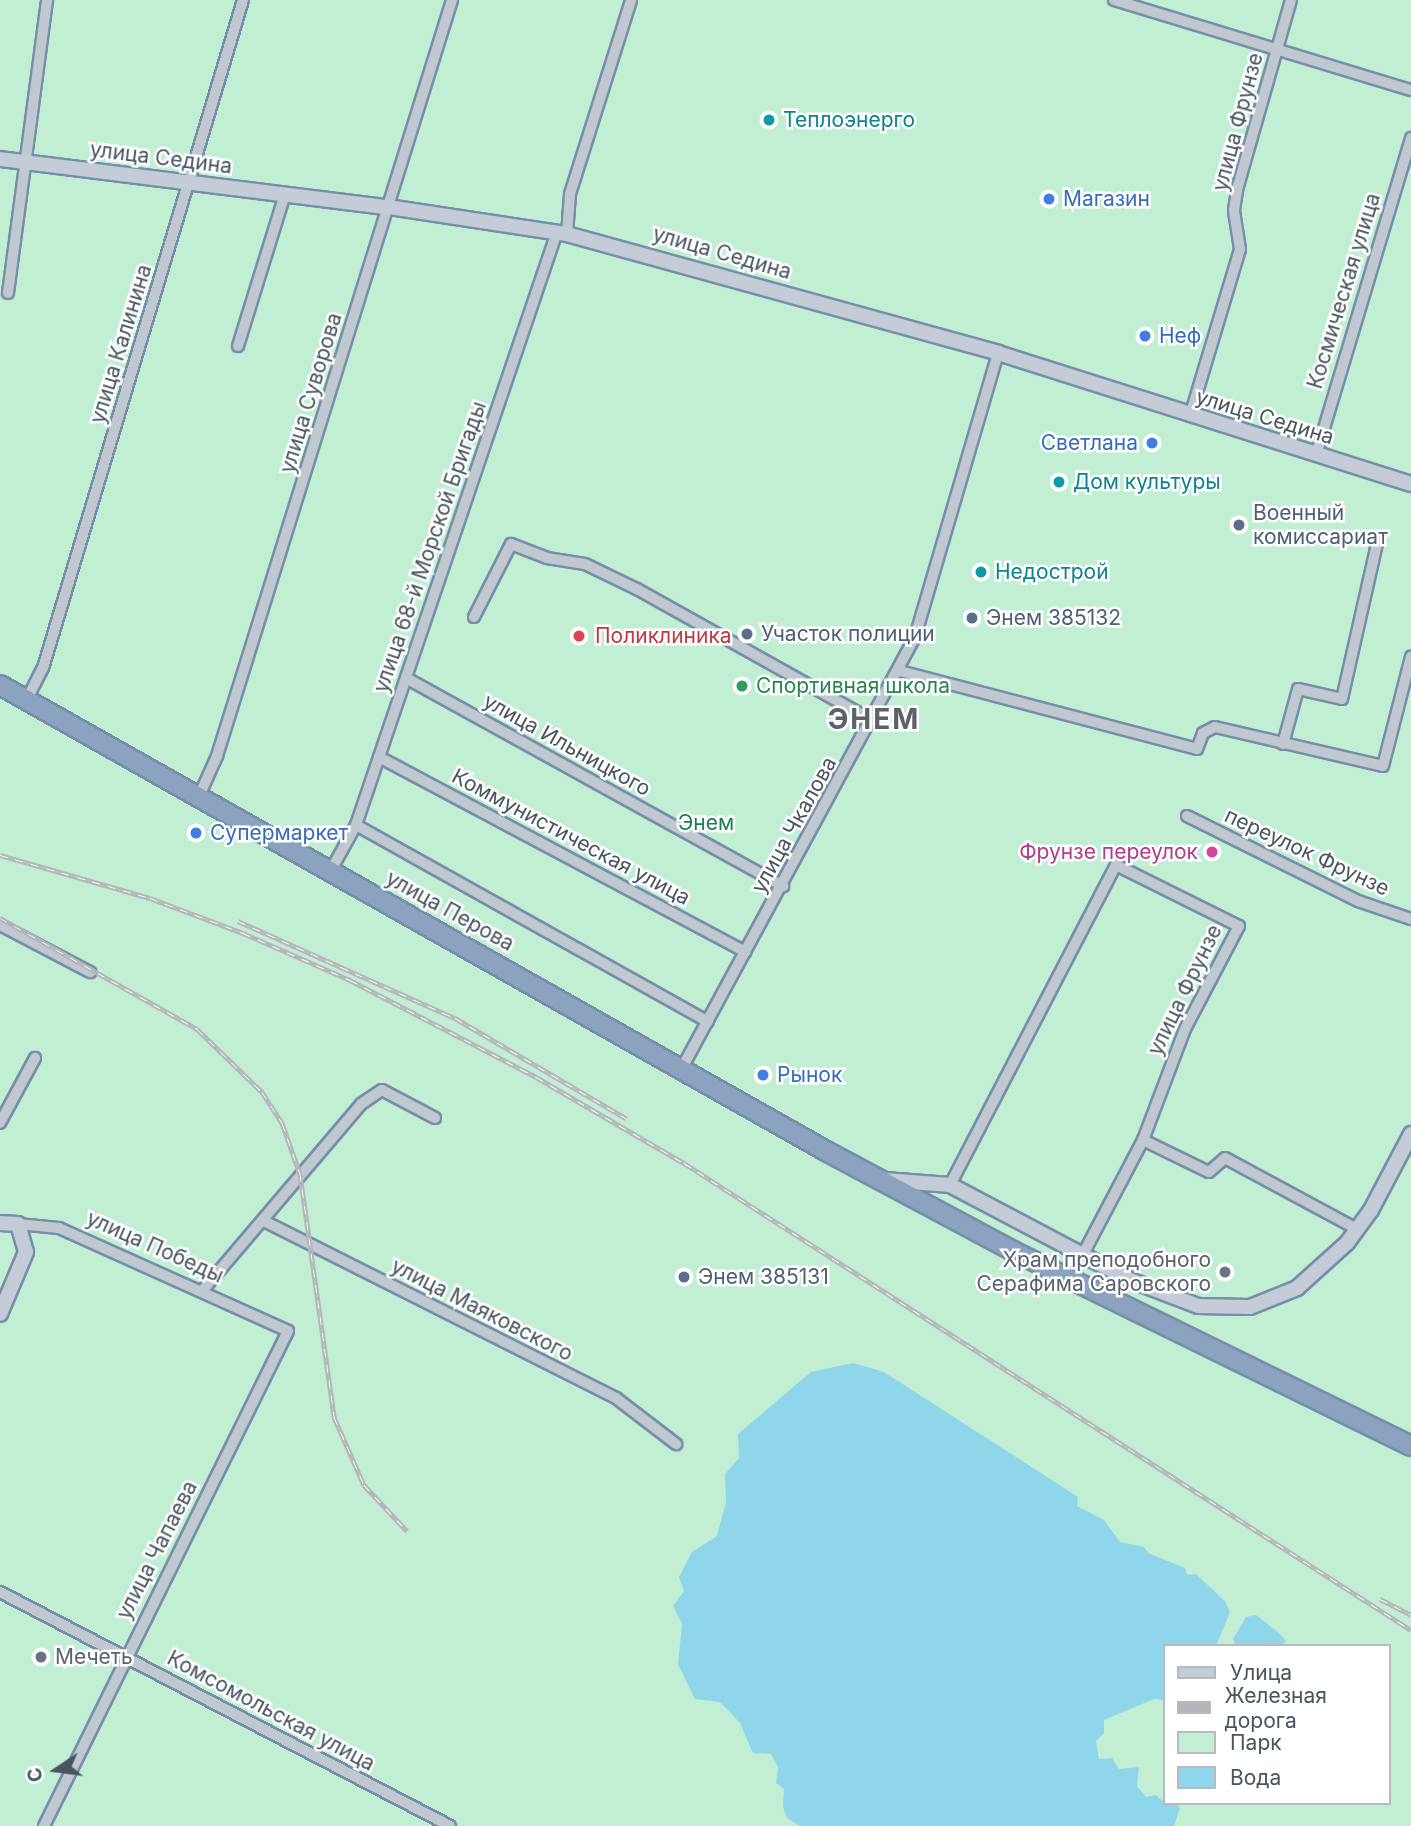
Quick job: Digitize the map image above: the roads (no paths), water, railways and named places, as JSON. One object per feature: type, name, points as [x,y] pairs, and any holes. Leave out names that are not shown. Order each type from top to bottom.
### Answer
[{"type":"highway","name":"улица Перова","points":[[0,685],[28,697],[876,1179],[1044,1266],[1411,1446]]},
{"type":"street","points":[[8,293],[28,163],[47,0]]},
{"type":"street","name":"улица Калинина","points":[[28,697],[43,668],[243,0]]},
{"type":"street","name":"улица Суворова","points":[[200,794],[221,743],[452,0]]},
{"type":"street","name":"улица 68-й Морской Бригады","points":[[331,870],[356,825],[562,233],[570,194],[631,0]]},
{"type":"street","points":[[1114,0],[1277,52],[1411,90]]},
{"type":"street","name":"улица Фрунзе","points":[[1190,416],[1240,249],[1234,210],[1238,186],[1291,0]]},
{"type":"street","name":"Космическая улица","points":[[1316,455],[1411,138]]},
{"type":"street","name":"улица Седина","points":[[0,159],[388,207],[562,233],[998,353],[1411,484]]},
{"type":"street","points":[[238,346],[285,194]]},
{"type":"street","name":"улица Чкалова","points":[[682,1068],[900,671],[915,637],[998,353]]},
{"type":"street","points":[[1283,744],[1298,689],[1342,699],[1378,539]]},
{"type":"street","points":[[474,617],[511,544],[547,558],[585,564],[637,589],[873,721]]},
{"type":"street","points":[[900,671],[1198,749],[1203,733],[1214,727],[1383,766],[1411,657]]},
{"type":"street","name":"улица Ильницкого","points":[[406,678],[783,886]]},
{"type":"street","name":"Коммунистическая улица","points":[[379,757],[745,952]]},
{"type":"street","name":"переулок Фрунзе","points":[[1187,816],[1357,901],[1411,919]]},
{"type":"street","name":"улица Перова","points":[[356,825],[708,1022]]},
{"type":"street","name":"улица Фрунзе","points":[[950,1185],[1116,865],[1239,926],[1185,1029],[1143,1140],[1082,1256]]},
{"type":"street","points":[[0,925],[90,972]]},
{"type":"street","points":[[0,1123],[35,1058]]},
{"type":"street","points":[[202,1291],[361,1104],[382,1090],[435,1118]]},
{"type":"street","name":"улица Перова","points":[[876,1179],[950,1185],[1082,1256],[1198,1306],[1250,1307],[1297,1288],[1321,1270],[1357,1230],[1411,1135]]},
{"type":"street","points":[[1143,1140],[1209,1172],[1226,1158],[1357,1230]]},
{"type":"street","name":"улица Маяковского","points":[[264,1221],[616,1398],[676,1444]]},
{"type":"street","name":"улица Победы","points":[[0,1223],[59,1228],[288,1331]]},
{"type":"street","points":[[0,1314],[26,1252],[18,1224]]},
{"type":"street","name":"улица Чапаева","points":[[44,1826],[288,1331]]},
{"type":"street","name":"Комсомольская улица","points":[[0,1592],[450,1826]]},
{"type":"water","points":[[853,1363],[884,1372],[1078,1497],[1077,1506],[1104,1520],[1120,1542],[1144,1547],[1148,1553],[1185,1568],[1187,1575],[1196,1574],[1225,1601],[1230,1612],[1217,1644],[1162,1644],[1162,1700],[1154,1699],[1104,1720],[1104,1733],[1096,1741],[1099,1759],[1112,1758],[1119,1769],[1139,1767],[1137,1786],[1146,1797],[1156,1795],[1162,1800],[1162,1805],[1178,1805],[1180,1808],[1174,1826],[800,1826],[787,1818],[783,1807],[784,1789],[776,1783],[778,1767],[771,1754],[753,1753],[740,1723],[720,1702],[695,1699],[678,1664],[682,1624],[673,1606],[684,1591],[679,1577],[692,1552],[717,1536],[726,1502],[725,1474],[739,1458],[738,1434],[811,1372]]},
{"type":"water","points":[[1256,1615],[1286,1641],[1284,1644],[1235,1644],[1233,1639],[1246,1617]]},
{"type":"railway","points":[[0,855],[150,898],[243,933],[350,980],[536,1077],[684,1163],[1411,1630]]},
{"type":"railway","points":[[0,918],[197,1029],[262,1092],[282,1123],[300,1174],[334,1417],[364,1485],[407,1531]]},
{"type":"railway","points":[[238,921],[455,1018],[627,1119]]},
{"type":"railway","points":[[1380,1599],[1411,1615]]},
{"type":"place","name":"Теплоэнерго","points":[[769,120]]},
{"type":"place","name":"Магазин","points":[[1049,199]]},
{"type":"place","name":"Неф","points":[[1145,336]]},
{"type":"place","name":"Светлана","points":[[1152,443]]},
{"type":"place","name":"Дом культуры","points":[[1059,482]]},
{"type":"place","name":"Военный комиссариат","points":[[1239,525]]},
{"type":"place","name":"Недострой","points":[[981,572]]},
{"type":"place","name":"Энем 385132","points":[[972,618]]},
{"type":"place","name":"Участок полиции","points":[[747,634]]},
{"type":"place","name":"Поликлиника","points":[[579,636]]},
{"type":"place","name":"Спортивная школа","points":[[742,686]]},
{"type":"place","name":"Супермаркет","points":[[196,833]]},
{"type":"place","name":"Фрунзе переулок","points":[[1212,852]]},
{"type":"place","name":"Рынок","points":[[763,1075]]},
{"type":"place","name":"Храм преподобного Серафима Саровского","points":[[1225,1272]]},
{"type":"place","name":"Энем 385131","points":[[684,1277]]},
{"type":"place","name":"Мечеть","points":[[41,1657]]},
{"type":"district","name":"ЭНЕМ","points":[[874,719]]},
{"type":"park label","name":"Энем","points":[[706,823]]}]
